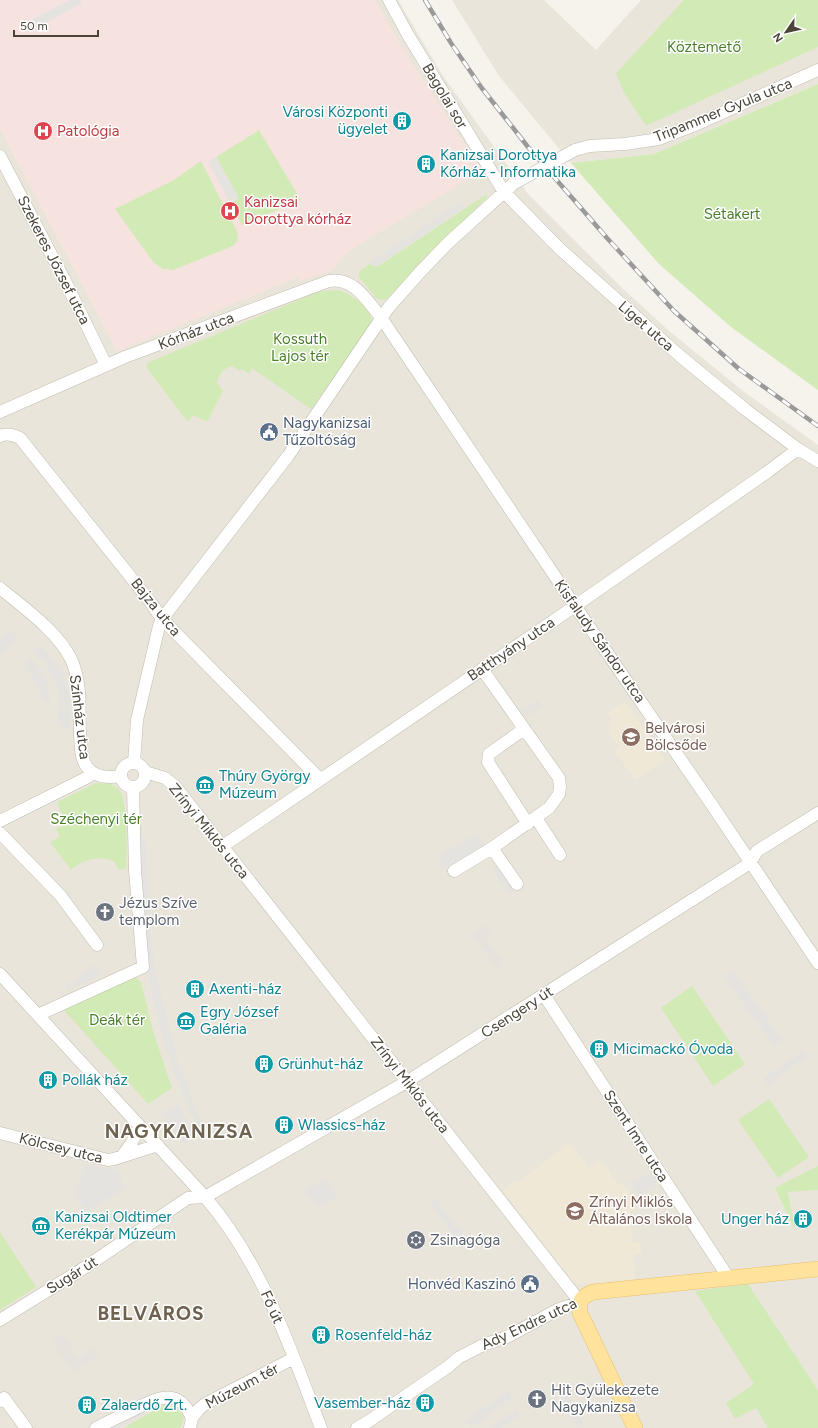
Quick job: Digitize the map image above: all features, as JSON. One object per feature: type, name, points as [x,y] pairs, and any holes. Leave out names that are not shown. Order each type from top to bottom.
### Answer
[{"type":"main road","name":"Ady Endre utca","points":[[580,1302],[585,1296],[593,1292],[818,1268]]},
{"type":"main road","name":"Zrínyi Miklós utca","points":[[580,1302],[580,1313],[635,1428]]},
{"type":"street","name":"Bagolai sor","points":[[389,0],[408,35],[508,188]]},
{"type":"street","name":"Tripammer Gyula utca","points":[[508,188],[575,150],[590,146],[625,144],[652,140],[676,133],[818,70]]},
{"type":"street","name":"Szekeres József utca","points":[[0,156],[71,292],[106,365]]},
{"type":"street","points":[[134,763],[137,720],[159,626],[162,619],[288,456],[390,307],[442,248],[508,188]]},
{"type":"street","name":"Liget utca","points":[[508,188],[560,249],[680,356],[746,410],[798,449]]},
{"type":"street","name":"Kórház utca","points":[[0,412],[106,365],[330,281],[336,280],[349,283],[361,292],[382,319]]},
{"type":"street","name":"Kisfaludy Sándor utca","points":[[382,319],[818,964]]},
{"type":"street","name":"Bajza utca","points":[[0,436],[4,434],[13,435],[20,438],[149,600],[162,619],[320,779]]},
{"type":"street","points":[[798,449],[818,462]]},
{"type":"street","name":"Batthyány utca","points":[[223,846],[575,606],[766,473],[798,449]]},
{"type":"street","name":"Színház utca","points":[[0,588],[58,640],[72,661],[78,684],[82,758],[90,770],[100,776],[121,776]]},
{"type":"street","points":[[454,871],[492,848],[549,808],[559,794],[560,787],[559,778],[482,669]]},
{"type":"street","points":[[524,729],[490,754],[488,762],[532,821],[560,855]]},
{"type":"street","points":[[130,763],[141,766],[145,772],[145,778],[142,784],[133,788],[123,783],[121,776],[123,768],[130,763]]},
{"type":"street","points":[[0,821],[88,777],[90,775],[90,770]]},
{"type":"street","name":"Zrínyi Miklós utca","points":[[145,772],[165,778],[175,786],[580,1302]]},
{"type":"street","points":[[38,1015],[144,967],[135,870],[133,788]]},
{"type":"street","name":"Csengery út","points":[[205,1196],[408,1081],[750,863],[757,851],[818,813]]},
{"type":"street","points":[[0,833],[60,895],[97,945]]},
{"type":"street","points":[[492,848],[517,884]]},
{"type":"street","points":[[0,974],[205,1196]]},
{"type":"street","name":"Szent Imre utca","points":[[544,995],[728,1277]]},
{"type":"street","name":"Kölcsey utca","points":[[122,1156],[131,1144],[140,1126]]},
{"type":"street","name":"Kölcsey utca","points":[[0,1133],[108,1160],[158,1145]]},
{"type":"street","name":"Sugár út","points":[[0,1320],[81,1270],[188,1198],[205,1196]]},
{"type":"street","name":"Fő út","points":[[205,1196],[229,1226],[246,1253],[265,1290],[294,1358],[321,1428]]},
{"type":"street","name":"Ady Endre utca","points":[[357,1428],[449,1366],[458,1358],[486,1343],[507,1337],[556,1310],[580,1302]]},
{"type":"street","name":"Múzeum tér","points":[[191,1423],[199,1409],[205,1404],[294,1358]]},
{"type":"street","name":"Múzeum tér","points":[[96,1428],[152,1400],[164,1396],[182,1402],[186,1406],[191,1423]]},
{"type":"street","points":[[0,1401],[4,1398],[26,1428]]},
{"type":"shaded area","points":[[0,0],[398,0],[443,76],[528,194],[620,286],[668,330],[743,391],[818,445],[818,1428],[0,1428]]},
{"type":"shaded area","name":"Kanizsai Dorottya kórház","points":[[0,0],[375,0],[398,41],[482,171],[350,250],[333,270],[300,281],[298,277],[117,351],[0,129]]},
{"type":"shaded area","points":[[69,0],[80,0],[82,3],[37,28],[32,20]]},
{"type":"shaded area","points":[[452,0],[544,0],[596,50],[641,0],[818,0],[818,84],[654,154],[571,163],[499,76]]},
{"type":"shaded area","points":[[216,157],[239,198],[230,203],[208,162]]},
{"type":"shaded area","points":[[461,201],[465,207],[377,266],[369,263]]},
{"type":"shaded area","points":[[9,631],[18,637],[0,656],[0,643]]},
{"type":"shaded area","points":[[39,645],[48,653],[65,679],[69,699],[71,725],[63,731],[57,720],[59,711],[59,696],[56,683],[50,671],[41,659],[34,653]]},
{"type":"shaded area","points":[[31,659],[45,677],[49,691],[50,709],[42,697],[38,685],[24,666]]},
{"type":"shaded area","points":[[538,700],[543,707],[520,720],[515,713]]},
{"type":"shaded area","name":"Belvárosi Bölcsőde","points":[[625,701],[665,760],[635,780],[615,751],[620,747],[609,732],[613,729],[608,722],[612,720],[607,713]]},
{"type":"shaded area","points":[[476,833],[489,852],[450,878],[438,858]]},
{"type":"shaded area","points":[[145,834],[152,944],[157,978],[177,1058],[208,1140],[202,1139],[178,1082],[164,1043],[154,1004],[144,940],[138,835]]},
{"type":"shaded area","points":[[507,858],[524,882],[509,894],[492,869]]},
{"type":"shaded area","points":[[485,925],[492,935],[486,939],[503,963],[497,969],[472,934]]},
{"type":"shaded area","points":[[96,964],[101,975],[67,991],[65,987]]},
{"type":"shaded area","points":[[733,971],[782,1039],[774,1046],[724,977]]},
{"type":"shaded area","points":[[803,1050],[807,1056],[768,1085],[763,1079]]},
{"type":"shaded area","points":[[179,1104],[195,1138],[183,1144],[161,1113]]},
{"type":"shaded area","name":"Zrínyi Miklós Általános Iskola","points":[[569,1143],[589,1168],[600,1160],[619,1185],[622,1183],[635,1202],[631,1206],[632,1243],[640,1242],[642,1253],[634,1254],[636,1281],[576,1285],[503,1191],[515,1181],[517,1183]]},
{"type":"shaded area","points":[[85,1165],[118,1170],[124,1188],[88,1212],[74,1196]]},
{"type":"shaded area","points":[[650,1172],[657,1183],[638,1195],[631,1184]]},
{"type":"shaded area","points":[[326,1177],[338,1196],[318,1209],[306,1191]]},
{"type":"shaded area","points":[[435,1198],[468,1241],[462,1246],[429,1203]]},
{"type":"shaded area","points":[[63,1335],[78,1358],[94,1348],[99,1356],[72,1373],[52,1341]]},
{"type":"shaded area","points":[[508,1391],[513,1397],[471,1428],[466,1421]]},
{"type":"shaded area","points":[[565,1391],[584,1424],[578,1427],[560,1395]]},
{"type":"shaded area","points":[[150,1392],[158,1406],[119,1428],[98,1428],[95,1423]]},
{"type":"shaded area","points":[[516,1409],[520,1415],[501,1428],[489,1428]]},
{"type":"green space","name":"Köztemető","points":[[684,0],[818,0],[818,47],[646,126],[624,93],[616,73]]},
{"type":"green space","name":"Sétakert","points":[[818,84],[818,390],[731,327],[659,264],[571,163],[654,154]]},
{"type":"green space","points":[[259,130],[301,200],[242,225],[230,203],[238,199],[216,157]]},
{"type":"green space","points":[[201,161],[237,231],[238,240],[233,246],[173,270],[163,269],[154,263],[115,209],[172,181]]},
{"type":"green space","points":[[487,194],[487,197],[387,299],[377,299],[359,277],[359,272],[369,264],[377,267]]},
{"type":"green space","name":"Kossuth Lajos tér","points":[[338,290],[355,298],[365,307],[369,312],[372,324],[311,409],[252,368],[249,374],[242,369],[240,371],[232,366],[223,370],[216,382],[223,391],[207,422],[193,415],[188,422],[146,367],[149,362],[313,294],[322,291]]},
{"type":"green space","name":"Széchenyi tér","points":[[96,783],[106,783],[114,786],[122,795],[126,827],[126,868],[119,870],[114,861],[97,858],[81,863],[71,870],[50,842],[60,837],[56,829],[66,824],[57,802]]},
{"type":"green space","name":"Deák tér","points":[[135,977],[141,982],[153,1031],[172,1088],[148,1104],[63,1009]]},
{"type":"green space","points":[[692,986],[745,1064],[713,1086],[661,1008]]},
{"type":"green space","points":[[769,1099],[809,1157],[778,1178],[738,1120]]},
{"type":"green space","points":[[818,1166],[818,1190],[788,1192],[795,1230],[775,1188]]},
{"type":"green space","points":[[0,1232],[36,1287],[0,1310]]},
{"type":"green space","points":[[748,1284],[818,1390],[818,1428],[768,1428],[756,1408],[735,1419],[726,1403],[754,1384],[695,1291]]},
{"type":"green space","points":[[163,1405],[173,1407],[180,1412],[184,1418],[180,1428],[124,1428]]},
{"type":"railway","points":[[425,0],[451,43],[481,87],[528,147],[607,238],[674,311],[739,369],[818,426]]},
{"type":"place","name":"Városi Központi ügyelet","points":[[402,121]]},
{"type":"place","name":"Patológia","points":[[43,131]]},
{"type":"place","name":"Kanizsai Dorottya Kórház - Informatika","points":[[426,164]]},
{"type":"place","name":"Kanizsai Dorottya kórház","points":[[230,211]]},
{"type":"place","name":"Nagykanizsai Tűzoltóság","points":[[269,432]]},
{"type":"place","name":"Belvárosi Bölcsőde","points":[[631,737]]},
{"type":"place","name":"Thúry György Múzeum","points":[[205,785]]},
{"type":"place","name":"Jézus Szíve templom","points":[[105,912]]},
{"type":"place","name":"Axenti-ház","points":[[195,989]]},
{"type":"place","name":"Egry József Galéria","points":[[186,1021]]},
{"type":"place","name":"Micimackó Óvoda","points":[[599,1049]]},
{"type":"place","name":"Grünhut-ház","points":[[264,1064]]},
{"type":"place","name":"Pollák ház","points":[[48,1080]]},
{"type":"place","name":"Wlassics-ház","points":[[284,1125]]},
{"type":"place","name":"Zrínyi Miklós Általános Iskola","points":[[575,1211]]},
{"type":"place","name":"Unger ház","points":[[803,1219]]},
{"type":"place","name":"Kanizsai Oldtimer Kerékpár Múzeum","points":[[41,1226]]},
{"type":"place","name":"Zsinagóga","points":[[416,1240]]},
{"type":"place","name":"Honvéd Kaszinó","points":[[530,1284]]},
{"type":"place","name":"Rosenfeld-ház","points":[[321,1335]]},
{"type":"place","name":"Hit Gyülekezete Nagykanizsa","points":[[537,1399]]},
{"type":"place","name":"Vasember-ház","points":[[425,1403]]},
{"type":"place","name":"Zalaerdő Zrt.","points":[[87,1405]]},
{"type":"district","name":"NAGYKANIZSA","points":[[179,1131]]},
{"type":"district","name":"BELVÁROS","points":[[151,1313]]}]
